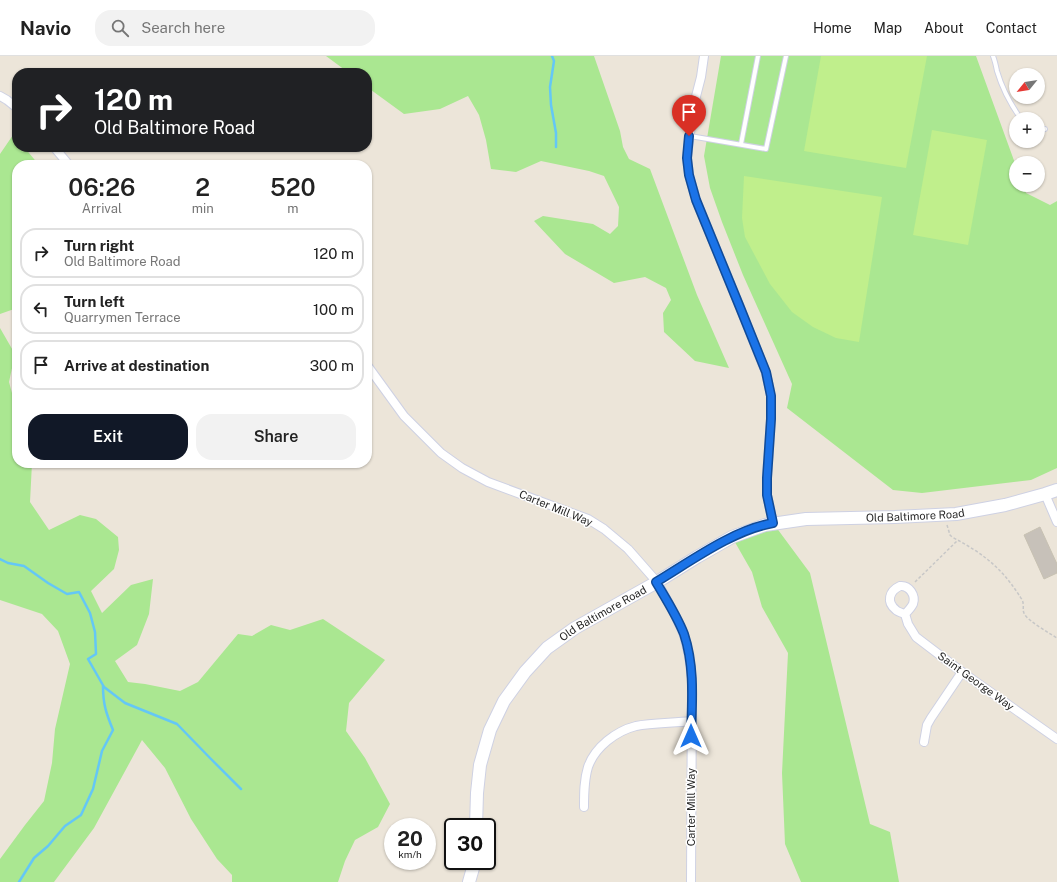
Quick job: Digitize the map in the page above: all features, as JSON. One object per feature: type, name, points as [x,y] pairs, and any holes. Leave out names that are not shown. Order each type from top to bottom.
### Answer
[{"type":"street","points":[[704,56],[693,108],[689,136],[687,158],[689,175],[696,200],[766,372],[771,396],[767,495],[773,523]]},
{"type":"street","points":[[0,96],[12,104]]},
{"type":"street","points":[[58,152],[65,160]]},
{"type":"street","name":"Carter Mill Way","points":[[372,372],[404,416],[441,453],[462,468],[488,482],[588,519],[604,529],[628,548],[656,582],[674,612],[684,635],[689,656],[692,680],[691,882]]},
{"type":"street","name":"Old Baltimore Road","points":[[476,818],[476,793],[480,765],[490,730],[504,701],[525,672],[548,648],[575,628],[732,537],[773,523],[806,519],[945,515],[980,510],[1005,505],[1057,490]]},
{"type":"street","points":[[1045,494],[1057,522]]},
{"type":"street","name":"Saint George Way","points":[[909,588],[905,586],[898,587],[893,590],[890,596],[891,603],[895,609],[898,612],[905,614],[908,624],[916,637],[1057,740]]},
{"type":"street","points":[[905,614],[911,608],[914,601],[914,597],[909,588]]},
{"type":"street","points":[[924,742],[927,725],[962,672]]},
{"type":"street","points":[[584,807],[584,783],[588,766],[604,742],[617,734],[636,726],[691,721]]},
{"type":"street","points":[[469,882],[472,870]]},
{"type":"lane","points":[[741,144],[758,56]]},
{"type":"lane","points":[[689,136],[766,148],[786,56]]},
{"type":"lane","points":[[993,56],[997,72],[1011,105],[1016,112]]},
{"type":"path","points":[[945,515],[950,535],[969,546],[996,566],[1003,573],[1023,602],[1024,614],[1057,638]]},
{"type":"path","points":[[909,588],[958,540]]},
{"type":"green space","points":[[326,56],[594,56],[620,131],[623,147],[629,159],[650,169],[697,295],[729,368],[695,361],[664,332],[663,313],[671,300],[666,288],[645,277],[614,283],[565,254],[534,221],[543,216],[593,224],[610,234],[618,226],[619,207],[604,176],[589,171],[541,161],[516,172],[491,169],[486,140],[479,115],[468,96],[440,109],[404,114],[372,91],[372,68],[342,68]]},
{"type":"green space","points":[[721,56],[976,56],[1012,156],[1009,156],[1009,192],[1026,192],[1050,205],[1057,201],[1057,468],[1031,480],[922,493],[893,490],[787,408],[792,384],[743,275],[722,222],[710,188],[704,156]]},
{"type":"green space","points":[[821,56],[927,56],[906,168],[804,151]]},
{"type":"green space","points":[[932,130],[987,140],[968,245],[913,235]]},
{"type":"green space","points":[[12,136],[12,152],[28,152],[35,160],[12,160],[12,310],[0,314],[0,154]]},
{"type":"green space","points":[[744,176],[882,197],[859,342],[836,338],[813,327],[792,312],[770,284],[745,237],[742,218]]},
{"type":"green space","points":[[0,328],[12,349],[12,368],[9,382],[12,393],[12,468],[32,468],[30,502],[49,530],[80,515],[96,519],[118,537],[119,550],[114,569],[91,591],[102,613],[131,585],[153,579],[149,614],[137,645],[115,661],[128,682],[180,691],[198,682],[238,634],[252,636],[271,625],[290,630],[323,619],[385,660],[349,703],[346,731],[365,758],[390,804],[378,827],[355,840],[345,861],[338,882],[232,882],[232,875],[217,859],[191,819],[165,768],[142,740],[94,828],[54,882],[0,882],[0,859],[44,801],[52,763],[55,729],[70,664],[58,631],[42,614],[0,600]]},
{"type":"green space","points":[[773,523],[810,573],[870,824],[890,832],[899,882],[801,882],[785,844],[782,773],[788,653],[762,607],[752,572],[732,537]]},
{"type":"building","points":[[1040,527],[1057,564],[1057,573],[1044,579],[1024,535]]},
{"type":"waterway","points":[[552,56],[554,61],[550,87],[551,105],[556,133],[556,147]]},
{"type":"waterway","points":[[0,559],[8,563],[24,566],[67,594],[79,592],[90,613],[95,632],[96,654],[88,659],[104,687],[125,703],[177,724],[241,789]]},
{"type":"waterway","points":[[19,882],[34,858],[48,846],[65,826],[81,815],[93,789],[102,751],[113,730],[105,708],[103,686]]},
{"type":"route","points":[[689,136],[687,158],[689,175],[696,200],[766,372],[771,396],[767,495],[773,523],[732,537],[656,582],[674,612],[684,635],[689,656],[692,680],[691,736]]}]
